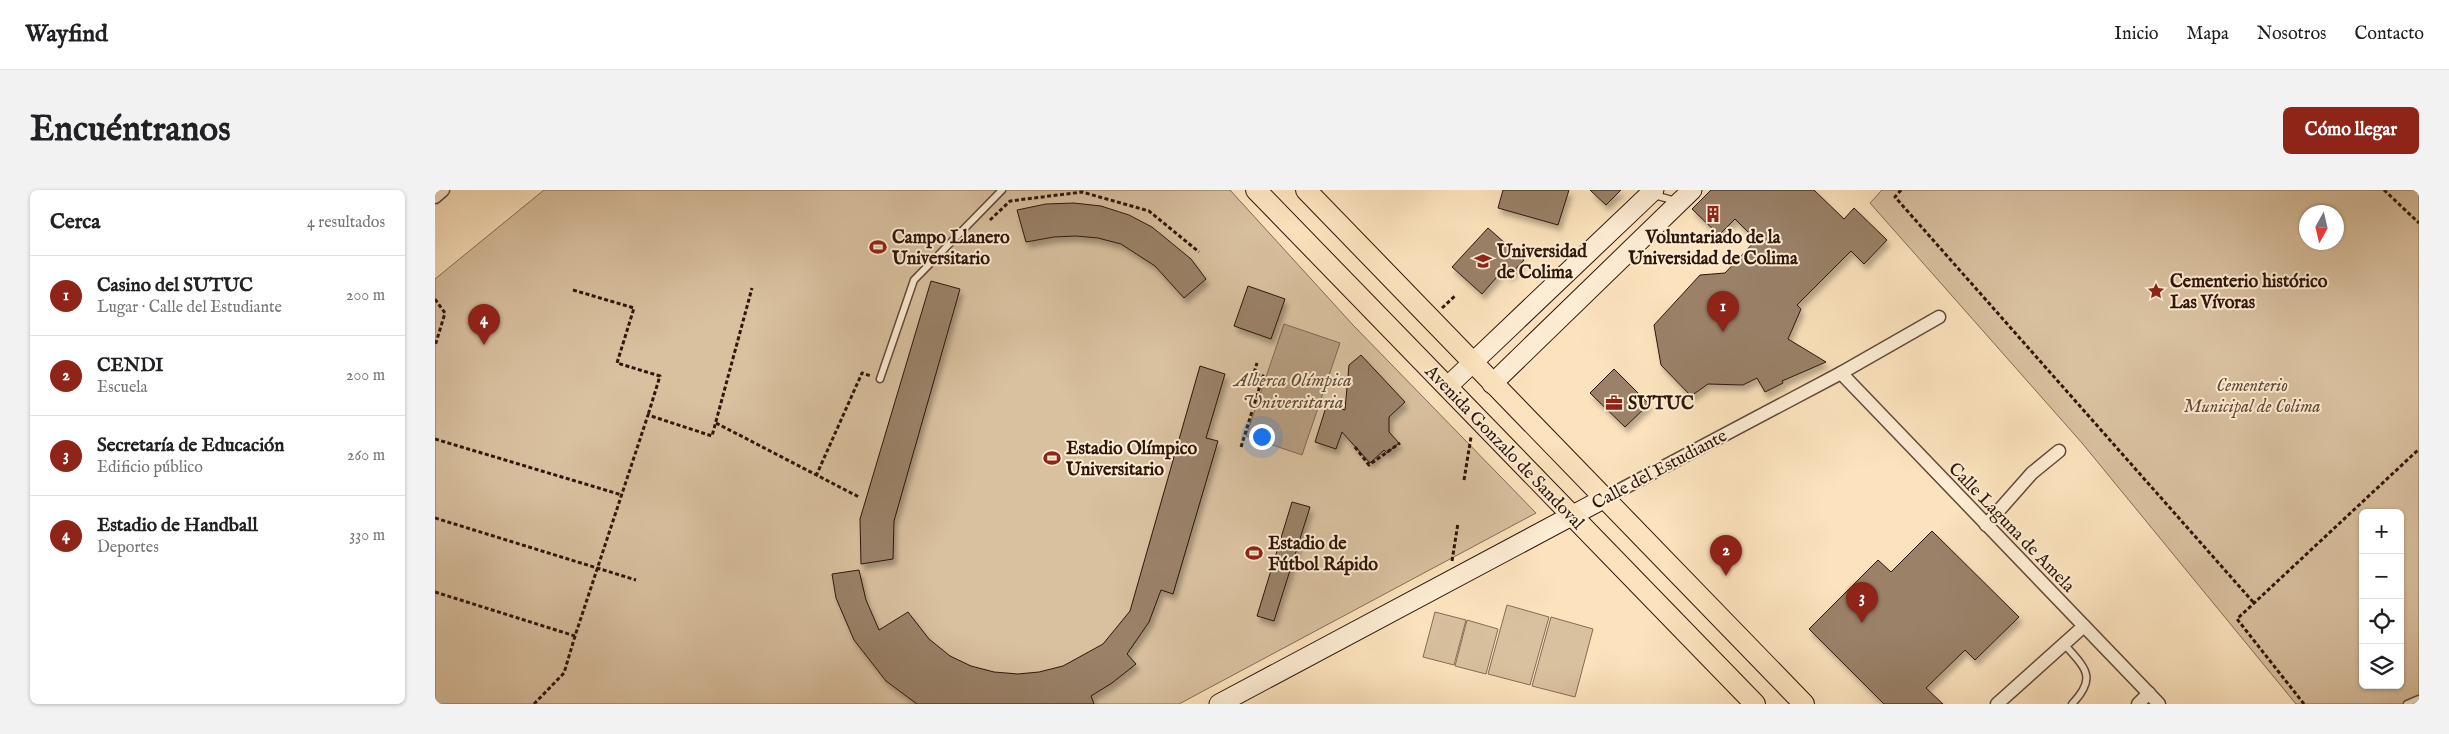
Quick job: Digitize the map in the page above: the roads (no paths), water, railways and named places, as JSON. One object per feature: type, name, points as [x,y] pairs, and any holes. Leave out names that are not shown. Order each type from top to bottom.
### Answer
[{"type":"main road","name":"Avenida Gonzalo de Sandoval","points":[[1256,190],[1755,704]]},
{"type":"main road","name":"Avenida Gonzalo de Sandoval","points":[[1305,190],[1605,498],[1797,702]]},
{"type":"street","points":[[435,197],[443,190]]},
{"type":"street","points":[[1447,387],[1650,191]]},
{"type":"street","points":[[1492,384],[1686,196]]},
{"type":"street","name":"Calle del Estudiante","points":[[1219,704],[1841,373],[1939,317]]},
{"type":"street","name":"Calle Laguna de Amela","points":[[1841,373],[2159,704]]},
{"type":"street","points":[[1986,525],[2032,473],[2059,451]]},
{"type":"street","points":[[1997,704],[2084,626]]},
{"type":"street","points":[[2138,704],[2149,694]]},
{"type":"lane","points":[[880,379],[914,280],[1002,190]]},
{"type":"lane","points":[[1650,191],[1686,196]]},
{"type":"lane","points":[[2064,644],[2085,668],[2088,680],[2082,694],[2072,704]]},
{"type":"lane","points":[[2407,704],[2419,699]]},
{"type":"water","name":"Alberca Olímpica Universitaria","points":[[1284,324],[1340,343],[1302,455],[1246,436]]},
{"type":"place","name":"Voluntariado de la Universidad de Colima","points":[[1713,214]]},
{"type":"place","name":"Campo Llanero Universitario","points":[[878,247]]},
{"type":"place","name":"Universidad de Colima","points":[[1483,261]]},
{"type":"place","name":"Cementerio histórico Las Vívoras","points":[[2156,291]]},
{"type":"place","name":"Casino del SUTUC","points":[[1723,332]]},
{"type":"place","name":"Estadio de Handball","points":[[484,345]]},
{"type":"place","name":"SUTUC","points":[[1614,403]]},
{"type":"place","name":"Estadio Olímpico Universitario","points":[[1052,458]]},
{"type":"place","name":"Estadio de Fútbol Rápido","points":[[1254,553]]},
{"type":"place","name":"CENDI","points":[[1726,576]]},
{"type":"place","name":"Secretaría de Educación","points":[[1862,623]]},
{"type":"park label","name":"Cementerio Municipal de Colima","points":[[2252,395]]}]
